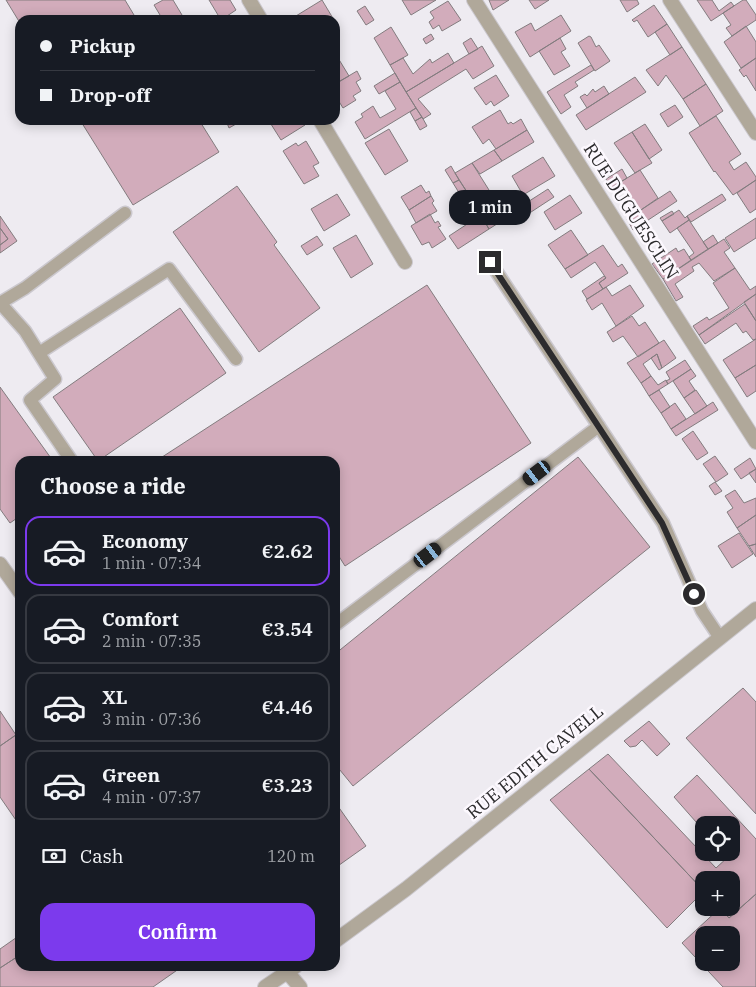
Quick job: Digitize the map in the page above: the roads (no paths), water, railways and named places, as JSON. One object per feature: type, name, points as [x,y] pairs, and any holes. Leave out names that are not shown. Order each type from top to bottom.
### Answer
[{"type":"street","points":[[249,0],[258,15]]},
{"type":"street","name":"RUE DUGUESCLIN","points":[[474,0],[756,442]]},
{"type":"street","points":[[670,0],[756,133]]},
{"type":"street","points":[[323,125],[405,262]]},
{"type":"street","points":[[0,564],[15,585]]},
{"type":"street","name":"RUE EDITH CAVELL","points":[[340,936],[406,889],[756,609]]},
{"type":"street","points":[[265,987],[284,971]]},
{"type":"street","points":[[290,971],[300,987]]},
{"type":"lane","points":[[69,456],[30,400],[55,380],[25,331],[0,303],[25,288],[125,213]]},
{"type":"lane","points":[[490,262],[662,523],[702,611],[720,638]]},
{"type":"lane","points":[[39,353],[169,269],[236,359]]},
{"type":"lane","points":[[340,621],[599,426]]}]
